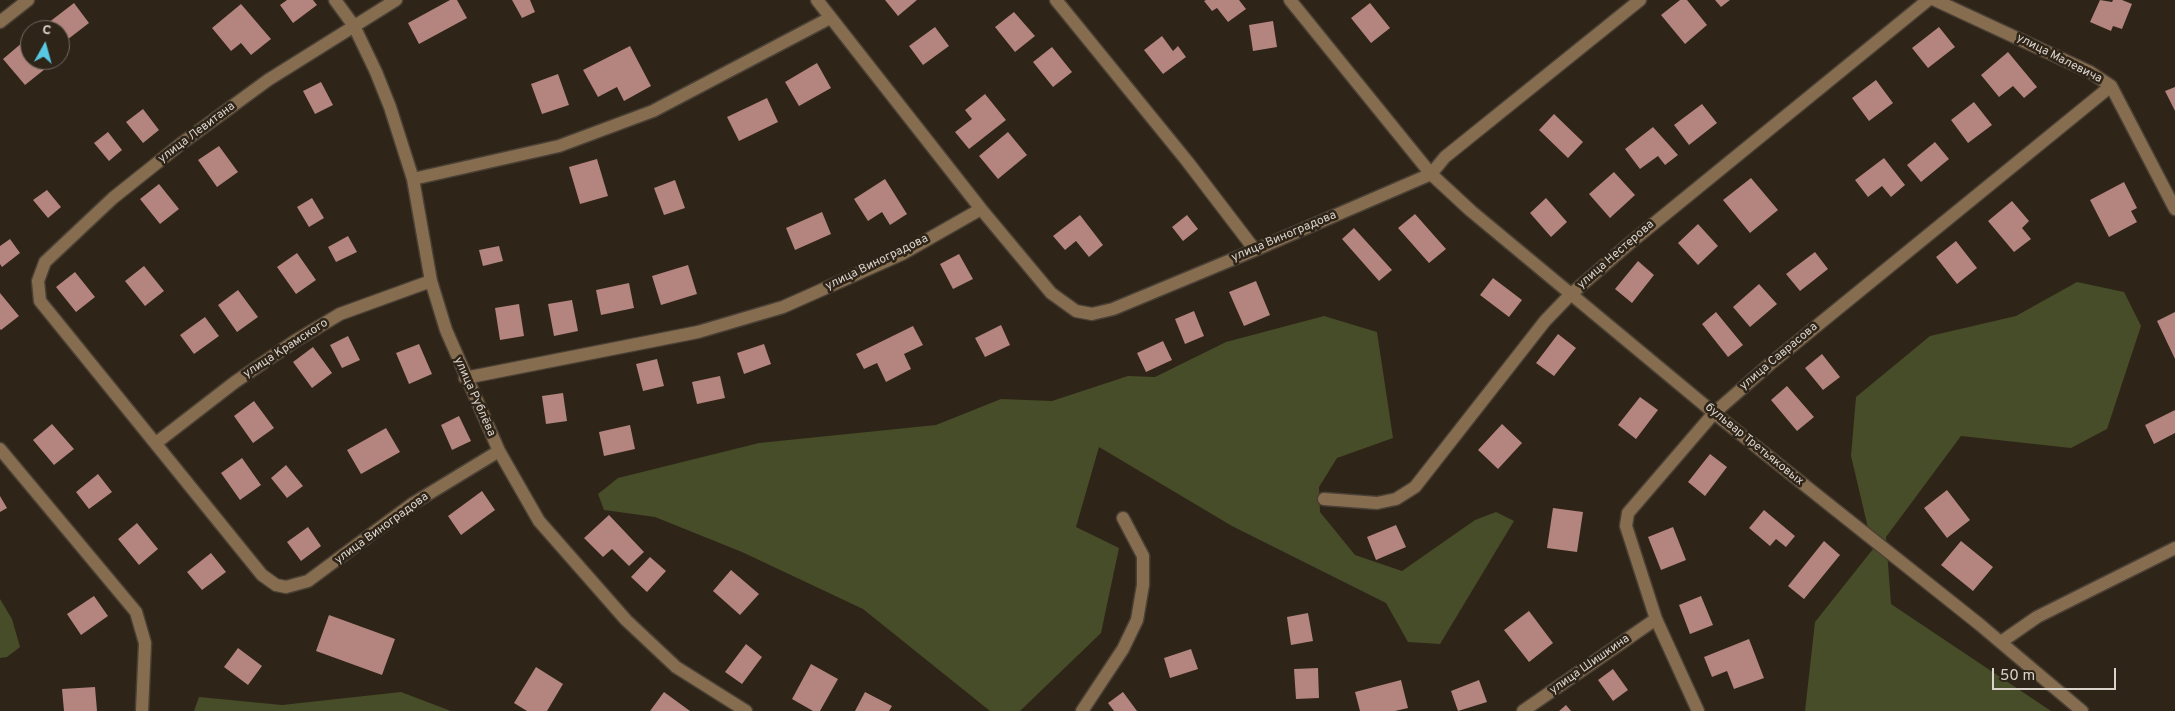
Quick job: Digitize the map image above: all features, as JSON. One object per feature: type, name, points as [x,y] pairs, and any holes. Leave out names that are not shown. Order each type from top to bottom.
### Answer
[{"type":"street","points":[[0,22],[28,0]]},
{"type":"street","name":"улица Рублёва","points":[[335,0],[354,26],[390,107],[413,179],[431,281],[446,330],[465,378],[499,451],[539,521],[626,620],[676,667],[746,711]]},
{"type":"street","name":"улица Левитана","points":[[156,443],[40,301],[38,282],[46,262],[113,198],[182,143],[268,80],[396,0]]},
{"type":"street","points":[[1056,0],[1187,161],[1255,250]]},
{"type":"street","name":"бульвар Третьяковых","points":[[1290,0],[1431,174],[1471,211],[1714,413],[2001,642],[2082,711]]},
{"type":"street","points":[[1431,174],[1445,157],[1640,0]]},
{"type":"street","name":"улица Нестерова","points":[[1324,499],[1377,503],[1396,499],[1416,487],[1546,321],[1570,295],[1638,236],[1928,0]]},
{"type":"street","name":"улица Малевича","points":[[1935,0],[2090,72],[2111,86],[2175,209]]},
{"type":"street","points":[[819,1],[830,18],[911,118],[981,209]]},
{"type":"street","points":[[413,179],[560,146],[653,111],[830,18]]},
{"type":"street","name":"улица Саврасова","points":[[1698,711],[1656,619],[1626,526],[1628,513],[1714,413],[1770,364],[2111,86]]},
{"type":"street","name":"улица Виноградова","points":[[465,378],[698,332],[784,307],[902,254],[981,209],[1051,293],[1076,311],[1092,314],[1113,309],[1431,174]]},
{"type":"street","name":"улица Крамского","points":[[156,443],[235,382],[295,341],[340,314],[431,281]]},
{"type":"street","name":"улица Виноградова","points":[[156,443],[262,575],[276,585],[286,587],[308,581],[412,504],[499,451]]},
{"type":"street","points":[[0,449],[136,612],[145,643],[142,711]]},
{"type":"street","points":[[1082,711],[1123,650],[1137,620],[1143,585],[1143,556],[1123,518]]},
{"type":"street","points":[[2001,642],[2037,617],[2175,548]]},
{"type":"street","name":"улица Шишкина","points":[[1524,711],[1656,619]]},
{"type":"green space","points":[[2077,282],[2124,292],[2141,326],[2107,429],[2071,448],[1961,436],[1886,537],[1891,604],[2051,711],[1805,711],[1815,622],[1873,549],[1851,456],[1856,397],[1930,336],[2016,316]]},
{"type":"green space","points":[[1324,316],[1377,332],[1393,438],[1337,458],[1319,487],[1320,512],[1355,555],[1402,571],[1475,520],[1496,512],[1514,521],[1440,644],[1408,642],[1386,603],[1232,526],[1099,447],[1076,527],[1119,548],[1101,633],[1020,711],[990,711],[863,609],[742,552],[655,517],[604,510],[598,494],[618,478],[759,443],[936,425],[1001,399],[1052,401],[1128,376],[1155,377],[1226,342]]},
{"type":"green space","points":[[0,599],[12,619],[20,647],[7,657],[0,658]]},
{"type":"green space","points":[[401,692],[451,711],[194,711],[199,697],[282,705]]},
{"type":"building","points":[[287,0],[313,0],[317,5],[293,23],[280,5]]},
{"type":"building","points":[[450,0],[457,0],[467,18],[419,44],[408,23]]},
{"type":"building","points":[[512,0],[530,0],[535,12],[522,18]]},
{"type":"building","points":[[885,0],[917,0],[898,16]]},
{"type":"building","points":[[1239,0],[1246,9],[1228,22],[1217,8],[1212,11],[1204,1]]},
{"type":"building","points":[[1680,0],[1687,0],[1707,25],[1685,44],[1661,15]]},
{"type":"building","points":[[1715,0],[1730,0],[1721,7]]},
{"type":"building","points":[[2100,0],[2112,2],[2113,0],[2122,0],[2132,4],[2122,29],[2113,26],[2111,31],[2090,22]]},
{"type":"building","points":[[74,3],[89,23],[70,38],[70,20],[52,20]]},
{"type":"building","points":[[1370,3],[1390,28],[1371,43],[1351,18]]},
{"type":"building","points":[[241,4],[271,39],[251,55],[241,43],[231,51],[212,28]]},
{"type":"building","points":[[1014,12],[1035,36],[1015,52],[995,27]]},
{"type":"building","points":[[1273,21],[1277,47],[1253,51],[1249,25]]},
{"type":"building","points":[[935,27],[949,46],[923,65],[909,46]]},
{"type":"building","points":[[1939,27],[1955,47],[1928,68],[1912,48]]},
{"type":"building","points":[[1162,36],[1173,51],[1178,46],[1186,57],[1163,74],[1144,50]]},
{"type":"building","points":[[20,45],[20,70],[44,70],[25,85],[3,59]]},
{"type":"building","points":[[630,46],[651,86],[624,101],[617,87],[598,97],[583,70]]},
{"type":"building","points":[[1052,47],[1072,72],[1053,87],[1033,62]]},
{"type":"building","points":[[2008,52],[2037,87],[2024,98],[2013,86],[1999,97],[1981,75]]},
{"type":"building","points":[[817,63],[831,88],[799,106],[785,82]]},
{"type":"building","points":[[558,74],[569,105],[542,114],[531,84]]},
{"type":"building","points":[[1876,80],[1893,103],[1869,121],[1852,98]]},
{"type":"building","points":[[321,82],[333,105],[315,114],[303,91]]},
{"type":"building","points":[[2175,87],[2175,111],[2165,91]]},
{"type":"building","points":[[985,94],[1006,120],[969,149],[955,132],[972,119],[965,110]]},
{"type":"building","points":[[767,98],[778,122],[739,141],[727,117]]},
{"type":"building","points":[[1974,102],[1992,125],[1968,143],[1951,120]]},
{"type":"building","points":[[1702,104],[1717,123],[1689,145],[1674,125]]},
{"type":"building","points":[[143,109],[159,130],[143,143],[126,122]]},
{"type":"building","points":[[1554,114],[1583,142],[1568,158],[1539,130]]},
{"type":"building","points":[[1653,127],[1678,155],[1665,165],[1658,156],[1640,169],[1625,149]]},
{"type":"building","points":[[108,132],[122,150],[109,161],[94,143]]},
{"type":"building","points":[[1008,132],[1027,155],[998,179],[979,156]]},
{"type":"building","points":[[1935,142],[1949,159],[1921,182],[1907,165]]},
{"type":"building","points":[[219,146],[238,172],[217,187],[198,160]]},
{"type":"building","points":[[1884,158],[1905,185],[1891,197],[1882,186],[1868,197],[1855,180]]},
{"type":"building","points":[[597,159],[608,196],[580,204],[569,167]]},
{"type":"building","points":[[1614,172],[1635,195],[1610,218],[1589,194]]},
{"type":"building","points":[[1751,178],[1778,210],[1750,233],[1723,200]]},
{"type":"building","points":[[885,179],[907,214],[890,225],[882,212],[868,221],[854,199]]},
{"type":"building","points":[[675,180],[685,208],[664,215],[654,188]]},
{"type":"building","points":[[2124,182],[2137,208],[2131,211],[2137,222],[2109,237],[2090,200]]},
{"type":"building","points":[[159,184],[179,209],[160,224],[140,199]]},
{"type":"building","points":[[47,190],[61,207],[48,218],[33,200]]},
{"type":"building","points":[[312,198],[324,218],[309,227],[297,207]]},
{"type":"building","points":[[1546,198],[1567,222],[1551,237],[1530,213]]},
{"type":"building","points":[[2012,201],[2029,221],[2022,228],[2031,239],[2014,252],[1988,221]]},
{"type":"building","points":[[822,212],[831,234],[795,250],[786,228]]},
{"type":"building","points":[[1415,214],[1446,249],[1429,263],[1398,228]]},
{"type":"building","points":[[1080,215],[1103,245],[1089,257],[1076,241],[1065,250],[1053,236]]},
{"type":"building","points":[[1187,215],[1198,229],[1183,241],[1172,227]]},
{"type":"building","points":[[1698,224],[1718,246],[1698,265],[1678,243]]},
{"type":"building","points":[[1354,228],[1392,270],[1379,281],[1342,239]]},
{"type":"building","points":[[348,236],[357,252],[336,262],[328,247]]},
{"type":"building","points":[[10,239],[20,253],[2,267],[0,264],[0,246]]},
{"type":"building","points":[[1956,241],[1977,268],[1957,284],[1936,257]]},
{"type":"building","points":[[499,246],[503,261],[483,266],[479,250]]},
{"type":"building","points":[[1815,252],[1828,269],[1800,291],[1786,274]]},
{"type":"building","points":[[297,253],[316,280],[296,294],[277,267]]},
{"type":"building","points":[[959,254],[973,279],[953,289],[940,264]]},
{"type":"building","points":[[1638,261],[1654,275],[1632,303],[1615,289]]},
{"type":"building","points":[[688,265],[697,294],[661,305],[652,276]]},
{"type":"building","points":[[144,266],[164,291],[145,306],[125,281]]},
{"type":"building","points":[[75,272],[95,297],[76,312],[56,287]]},
{"type":"building","points":[[1493,278],[1522,300],[1509,317],[1480,295]]},
{"type":"building","points":[[1256,281],[1270,315],[1244,326],[1229,292]]},
{"type":"building","points":[[629,283],[634,308],[601,315],[596,290]]},
{"type":"building","points":[[1759,284],[1777,304],[1750,327],[1733,307]]},
{"type":"building","points":[[238,290],[258,317],[237,332],[218,305]]},
{"type":"building","points":[[0,293],[19,316],[1,330],[0,329]]},
{"type":"building","points":[[572,300],[578,331],[554,336],[548,304]]},
{"type":"building","points":[[519,304],[524,336],[500,340],[495,308]]},
{"type":"building","points":[[1194,311],[1204,336],[1185,344],[1175,319]]},
{"type":"building","points":[[1716,312],[1743,345],[1728,357],[1702,324]]},
{"type":"building","points":[[2175,312],[2175,359],[2157,321]]},
{"type":"building","points":[[205,317],[219,336],[194,354],[180,335]]},
{"type":"building","points":[[1001,325],[1010,345],[985,357],[975,338]]},
{"type":"building","points":[[913,326],[923,345],[904,354],[911,369],[886,382],[877,363],[864,369],[856,354]]},
{"type":"building","points":[[1558,334],[1576,348],[1554,376],[1536,363]]},
{"type":"building","points":[[348,336],[360,360],[342,368],[330,345]]},
{"type":"building","points":[[1163,341],[1172,360],[1146,372],[1137,353]]},
{"type":"building","points":[[419,344],[432,374],[409,384],[396,353]]},
{"type":"building","points":[[764,344],[771,364],[744,374],[737,353]]},
{"type":"building","points":[[313,347],[332,373],[312,388],[293,362]]},
{"type":"building","points":[[1822,354],[1840,377],[1823,390],[1805,368]]},
{"type":"building","points":[[657,359],[664,386],[643,391],[636,364]]},
{"type":"building","points":[[720,376],[725,398],[697,404],[692,382]]},
{"type":"building","points":[[1787,386],[1814,417],[1797,431],[1771,400]]},
{"type":"building","points":[[563,393],[567,421],[546,424],[542,396]]},
{"type":"building","points":[[1640,397],[1658,410],[1636,439],[1618,425]]},
{"type":"building","points":[[254,401],[274,428],[253,443],[234,416]]},
{"type":"building","points":[[2175,410],[2175,433],[2154,444],[2145,425]]},
{"type":"building","points":[[459,416],[471,441],[452,450],[441,425]]},
{"type":"building","points":[[52,424],[74,449],[54,465],[33,440]]},
{"type":"building","points":[[1502,424],[1522,443],[1498,469],[1478,450]]},
{"type":"building","points":[[630,425],[635,449],[604,456],[599,432]]},
{"type":"building","points":[[386,428],[400,452],[361,474],[347,450]]},
{"type":"building","points":[[1710,454],[1727,467],[1705,496],[1688,482]]},
{"type":"building","points":[[242,458],[261,485],[240,500],[221,473]]},
{"type":"building","points":[[286,465],[303,486],[287,498],[271,478]]},
{"type":"building","points":[[98,474],[112,492],[89,509],[76,492]]},
{"type":"building","points":[[1947,490],[1970,520],[1947,538],[1924,508]]},
{"type":"building","points":[[482,491],[495,510],[461,535],[448,516]]},
{"type":"building","points":[[0,496],[7,508],[0,512]]},
{"type":"building","points":[[1553,508],[1583,512],[1577,552],[1547,548]]},
{"type":"building","points":[[1764,510],[1795,536],[1786,547],[1776,539],[1770,546],[1749,528]]},
{"type":"building","points":[[609,515],[644,552],[629,566],[612,549],[603,557],[584,538]]},
{"type":"building","points":[[137,523],[158,549],[139,565],[118,539]]},
{"type":"building","points":[[1396,525],[1406,547],[1376,560],[1367,537]]},
{"type":"building","points":[[308,527],[321,546],[301,561],[287,542]]},
{"type":"building","points":[[1673,527],[1686,560],[1661,570],[1648,537]]},
{"type":"building","points":[[1824,541],[1840,555],[1804,599],[1788,586]]},
{"type":"building","points":[[1961,541],[1993,567],[1973,591],[1941,565]]},
{"type":"building","points":[[211,553],[226,572],[202,590],[187,572]]},
{"type":"building","points":[[650,557],[666,571],[647,592],[631,577]]},
{"type":"building","points":[[731,570],[759,594],[740,615],[713,591]]},
{"type":"building","points":[[94,596],[108,616],[81,635],[67,614]]},
{"type":"building","points":[[1701,596],[1713,625],[1690,634],[1679,605]]},
{"type":"building","points":[[1529,611],[1553,643],[1529,662],[1504,630]]},
{"type":"building","points":[[1308,613],[1313,641],[1291,645],[1287,617]]},
{"type":"building","points":[[329,615],[395,639],[382,675],[316,651]]},
{"type":"building","points":[[1749,639],[1764,678],[1734,689],[1727,671],[1712,677],[1704,657]]},
{"type":"building","points":[[746,644],[762,657],[742,684],[725,672]]},
{"type":"building","points":[[238,648],[262,666],[248,685],[224,667]]},
{"type":"building","points":[[1191,649],[1198,669],[1170,678],[1164,658]]},
{"type":"building","points":[[811,664],[838,679],[820,711],[813,711],[792,699]]},
{"type":"building","points":[[536,667],[563,684],[547,711],[527,711],[514,703]]},
{"type":"building","points":[[1318,668],[1319,698],[1296,699],[1294,669]]},
{"type":"building","points":[[1613,669],[1628,690],[1613,701],[1598,680]]},
{"type":"building","points":[[1401,680],[1408,708],[1395,711],[1360,711],[1355,692]]},
{"type":"building","points":[[1479,680],[1487,702],[1458,711],[1451,691]]},
{"type":"building","points":[[95,687],[97,711],[64,711],[62,689]]},
{"type":"building","points":[[664,692],[690,711],[650,711]]},
{"type":"building","points":[[865,692],[892,706],[889,711],[855,711]]},
{"type":"building","points":[[1123,692],[1137,711],[1114,711],[1108,703]]},
{"type":"building","points":[[1566,705],[1571,711],[1559,711]]}]
